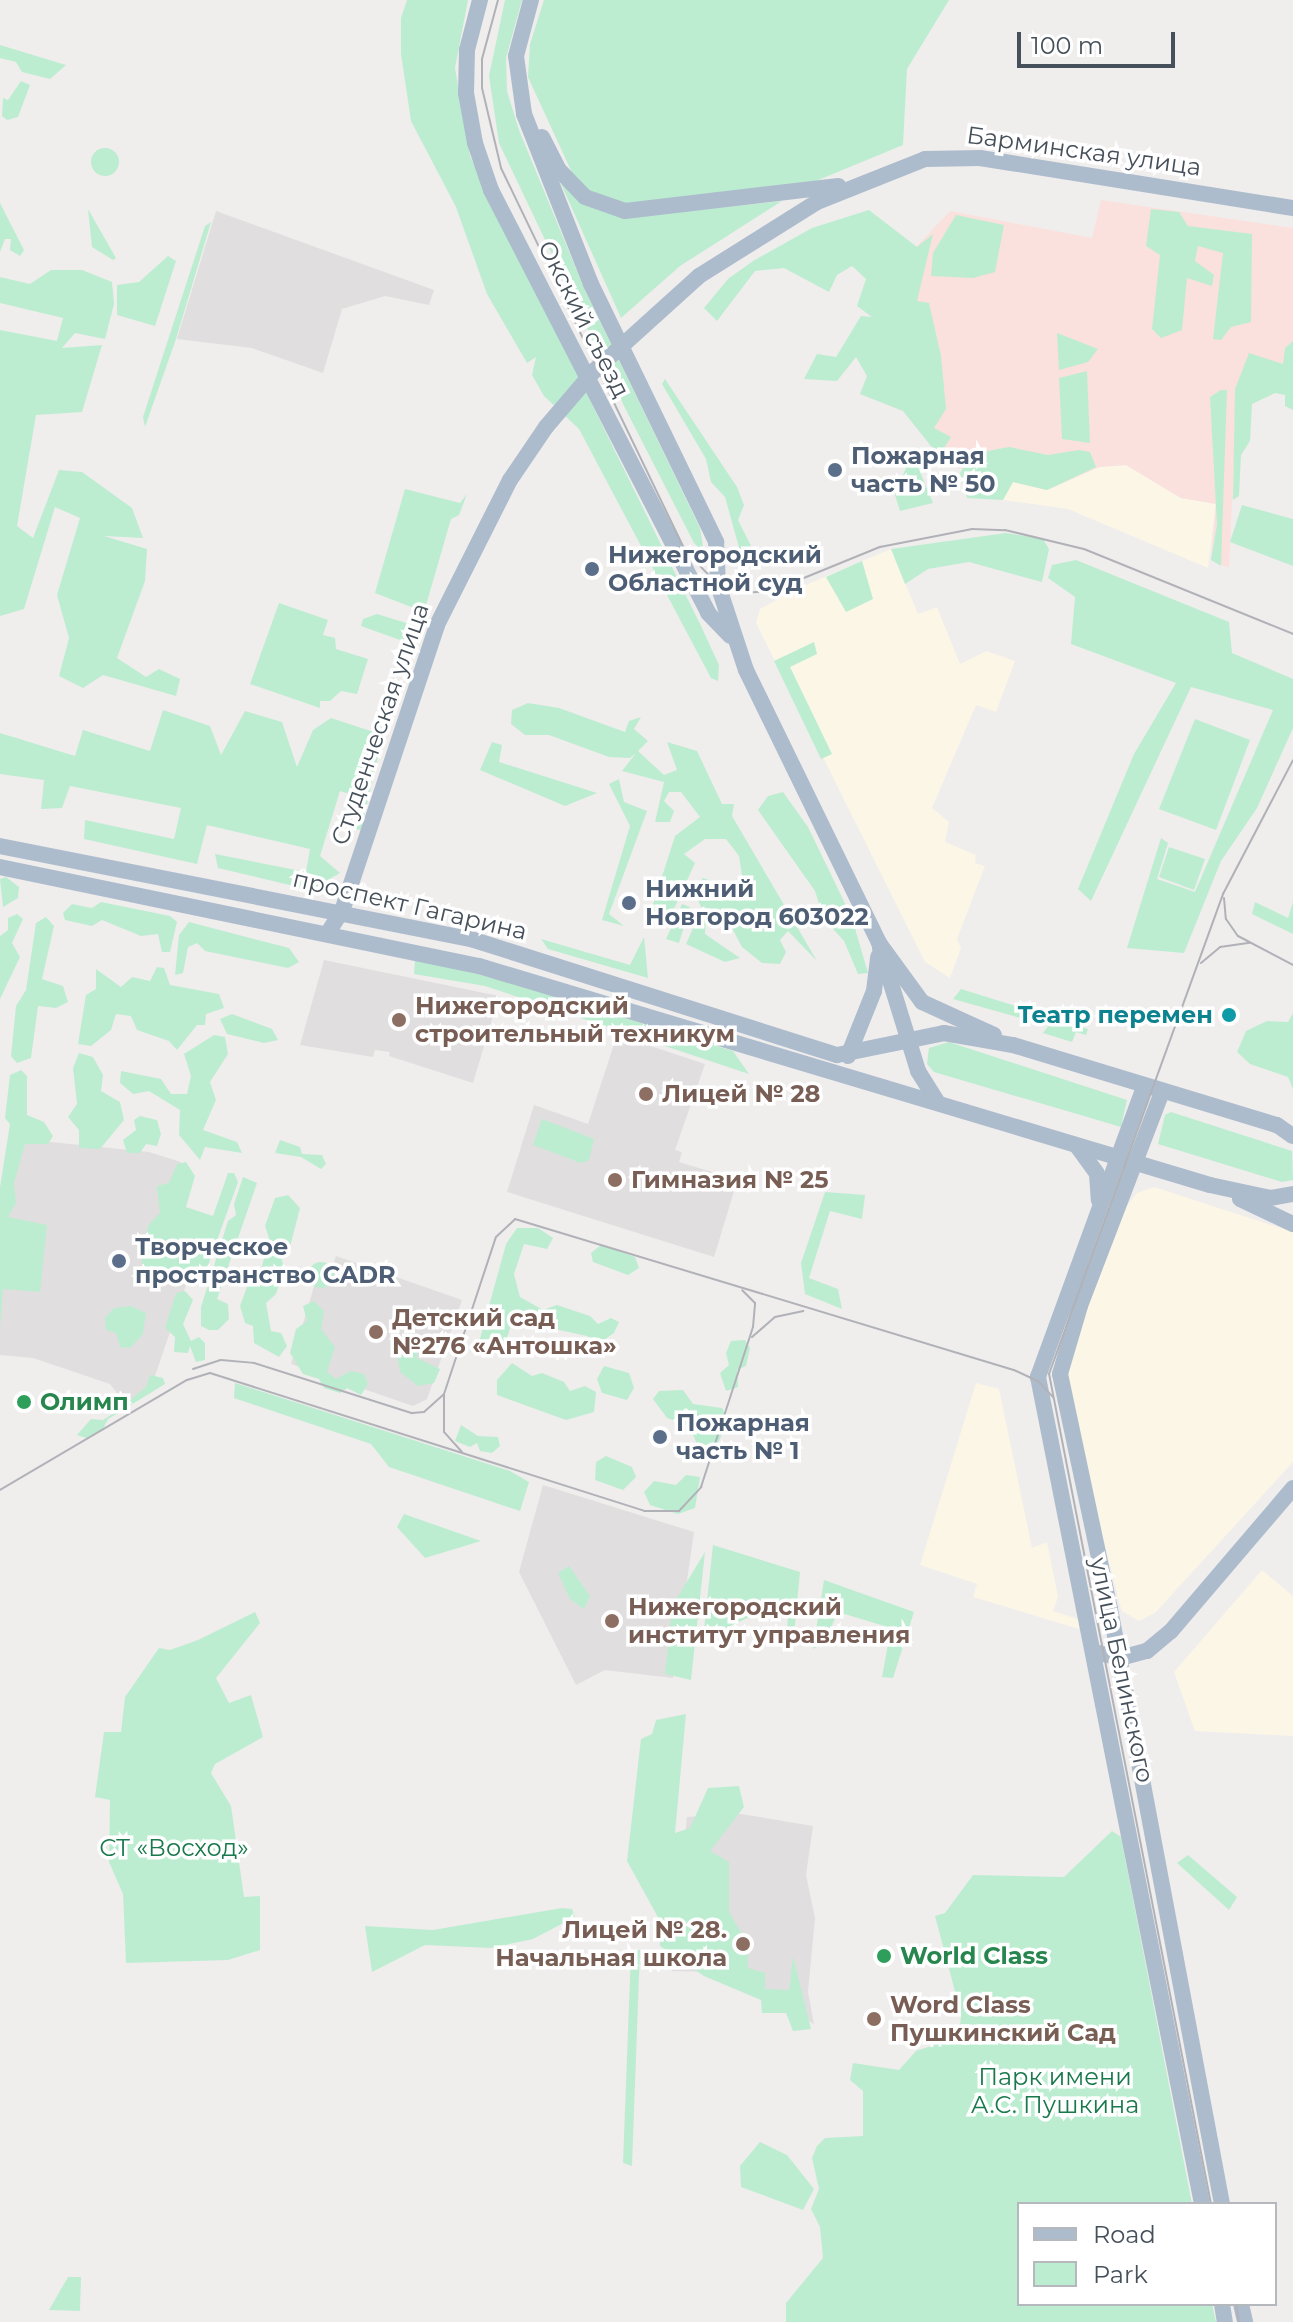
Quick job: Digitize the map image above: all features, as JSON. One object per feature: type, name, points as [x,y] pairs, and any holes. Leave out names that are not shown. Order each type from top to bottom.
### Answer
[{"type":"main road","name":"Окский съезд","points":[[480,0],[467,50],[466,93],[475,143],[491,190],[708,613],[731,637]]},
{"type":"main road","name":"Окский съезд","points":[[531,0],[516,68],[529,129],[591,284],[716,542],[718,585],[731,637],[879,943]]},
{"type":"main road","points":[[516,68],[559,170],[585,197],[603,206],[661,210],[857,184]]},
{"type":"main road","name":"Барминская улица","points":[[631,333],[746,244],[857,184],[906,163],[950,156],[1293,208]]},
{"type":"main road","name":"Студенческая улица","points":[[327,934],[342,911],[437,625],[510,480],[560,409],[631,333]]},
{"type":"main road","name":"проспект Гагарина","points":[[0,846],[342,911],[507,949],[848,1056]]},
{"type":"main road","name":"проспект Гагарина","points":[[0,867],[515,976],[842,1077],[937,1102],[1210,1185]]},
{"type":"main road","points":[[879,943],[918,1071],[937,1102]]},
{"type":"main road","points":[[879,943],[922,1002],[1013,1045],[1144,1087],[1285,1126],[1293,1136]]},
{"type":"main road","points":[[848,1056],[874,991],[879,943]]},
{"type":"main road","points":[[848,1056],[944,1033],[1013,1045]]},
{"type":"main road","name":"улица Белинского","points":[[1144,1087],[1037,1372],[1202,2202]]},
{"type":"main road","name":"улица Белинского","points":[[1162,1092],[1060,1374],[1120,1658],[1222,2202]]},
{"type":"main road","points":[[1074,1144],[1097,1174],[1098,1214]]},
{"type":"main road","points":[[1210,1185],[1270,1198],[1293,1194]]},
{"type":"main road","points":[[1210,1185],[1293,1224]]},
{"type":"main road","points":[[1094,1652],[1120,1658],[1147,1651],[1171,1631],[1293,1488]]},
{"type":"shaded area","points":[[1101,200],[1293,228],[1293,355],[1286,379],[1257,376],[1232,502],[1229,568],[1211,560],[1216,504],[1181,498],[1126,465],[1099,467],[1047,490],[946,465],[903,411],[860,394],[867,377],[863,365],[873,317],[916,247],[950,211],[1092,238]]},
{"type":"shaded area","points":[[216,211],[434,290],[429,305],[385,296],[342,309],[323,373],[252,348],[177,339]]},
{"type":"shaded area","points":[[1126,465],[1181,498],[1216,504],[1208,568],[1068,509],[1003,500],[1013,482],[1047,490],[1099,467]]},
{"type":"shaded area","points":[[891,549],[918,614],[937,607],[960,664],[986,651],[1015,661],[996,712],[976,705],[932,808],[949,822],[945,842],[976,855],[975,863],[985,866],[957,939],[961,948],[950,978],[925,962],[756,623],[760,609],[796,589]]},
{"type":"shaded area","name":"Нижегородский строительный техникум","points":[[324,960],[499,996],[473,1083],[389,1056],[390,1052],[375,1050],[373,1057],[300,1045]]},
{"type":"shaded area","name":"Гимназия № 25","points":[[617,1035],[705,1064],[675,1150],[682,1152],[679,1162],[722,1175],[719,1184],[735,1188],[714,1257],[507,1192],[534,1105],[588,1124]]},
{"type":"shaded area","points":[[12,1138],[149,1152],[181,1162],[168,1204],[208,1220],[152,1385],[125,1403],[110,1384],[33,1358],[0,1355],[0,1240]]},
{"type":"shaded area","points":[[1154,1187],[1293,1232],[1293,1462],[1155,1613],[1139,1621],[1122,1611],[1119,1602],[1066,1386],[1071,1351],[1126,1207],[1137,1193]]},
{"type":"shaded area","name":"Детский сад №276 «Антошка»","points":[[336,1256],[462,1300],[427,1399],[413,1406],[291,1364],[318,1273],[329,1276]]},
{"type":"shaded area","points":[[976,1383],[999,1389],[1032,1548],[1047,1542],[1058,1597],[1053,1611],[1081,1620],[1079,1629],[973,1597],[977,1584],[920,1565]]},
{"type":"shaded area","name":"Нижегородский институт управления","points":[[543,1485],[694,1532],[673,1678],[605,1670],[576,1685],[519,1572]]},
{"type":"shaded area","points":[[1262,1570],[1293,1596],[1293,1736],[1195,1731],[1174,1672]]},
{"type":"shaded area","name":"Лицей № 28. Начальная школа","points":[[741,1814],[813,1826],[806,1875],[815,1918],[808,1992],[814,2024],[714,1972],[672,1971],[687,1817]]},
{"type":"green space","points":[[407,0],[468,0],[455,68],[470,156],[701,626],[719,665],[718,681],[711,678],[579,429],[544,396],[532,375],[536,357],[527,363],[487,294],[456,207],[411,121],[401,54],[401,18]]},
{"type":"green space","points":[[505,0],[522,0],[506,58],[507,91],[519,130],[584,288],[700,528],[704,553],[694,543],[626,410],[499,143],[489,76]]},
{"type":"green space","points":[[544,0],[949,0],[907,69],[903,145],[816,181],[623,204],[586,189],[573,175],[528,77],[530,44]]},
{"type":"green space","points":[[0,45],[66,65],[50,79],[22,72],[16,62],[0,58]]},
{"type":"green space","points":[[21,81],[30,85],[18,117],[7,120],[2,116],[3,98],[8,100]]},
{"type":"green space","points":[[105,148],[115,152],[119,162],[115,172],[105,176],[95,172],[91,162],[95,152]]},
{"type":"green space","points":[[557,175],[581,202],[625,218],[782,201],[680,266],[621,318]]},
{"type":"green space","points":[[0,203],[24,250],[20,256],[10,250],[11,239],[5,239],[0,252]]},
{"type":"green space","points":[[88,209],[116,258],[113,260],[92,247]]},
{"type":"green space","points":[[1151,209],[1179,212],[1188,226],[1252,234],[1251,322],[1231,327],[1221,340],[1213,339],[1223,253],[1198,246],[1195,261],[1214,275],[1212,286],[1187,278],[1182,330],[1161,338],[1152,329],[1160,255],[1146,246]]},
{"type":"green space","points":[[869,210],[917,247],[933,234],[917,301],[929,303],[941,356],[946,409],[934,428],[951,437],[939,456],[903,411],[860,394],[867,376],[856,357],[837,381],[804,379],[817,354],[836,357],[861,316],[872,317],[857,306],[866,279],[852,266],[837,275],[829,292],[784,268],[755,271],[717,321],[704,308],[728,279],[753,261],[812,228]]},
{"type":"green space","points":[[956,215],[1004,225],[995,272],[973,278],[931,276],[933,253]]},
{"type":"green space","points":[[211,222],[176,339],[145,427],[143,417],[205,226]]},
{"type":"green space","points":[[168,256],[176,261],[155,326],[117,315],[117,285],[139,282]]},
{"type":"green space","points":[[51,270],[82,270],[112,282],[114,304],[105,339],[75,333],[62,348],[102,345],[82,412],[36,415],[17,526],[33,538],[59,470],[82,472],[132,508],[143,538],[104,536],[147,549],[145,581],[117,658],[146,677],[159,669],[180,679],[176,696],[103,675],[83,688],[59,676],[69,638],[57,595],[80,518],[55,507],[24,609],[0,616],[0,330],[57,341],[63,318],[0,303],[0,277],[30,284]]},
{"type":"green space","points":[[1057,333],[1098,349],[1088,362],[1059,370]]},
{"type":"green space","points":[[1293,341],[1293,410],[1285,406],[1285,395],[1275,393],[1252,404],[1250,441],[1241,455],[1239,496],[1233,500],[1235,389],[1249,353],[1283,364],[1285,348]]},
{"type":"green space","points":[[1087,371],[1090,443],[1062,439],[1059,378]]},
{"type":"green space","points":[[665,379],[737,487],[744,505],[738,520],[753,550],[748,556],[740,551],[725,497],[711,482],[706,459],[662,384]]},
{"type":"green space","points":[[1227,390],[1221,566],[1211,560],[1217,525],[1210,397]]},
{"type":"green space","points":[[1009,447],[1048,455],[1079,450],[1090,452],[1096,467],[1047,490],[1013,482],[1003,500],[967,498],[960,473],[972,454]]},
{"type":"green space","points":[[912,453],[933,503],[900,511],[895,495]]},
{"type":"green space","points":[[405,489],[460,503],[467,494],[459,515],[451,519],[424,612],[375,593]]},
{"type":"green space","points":[[1242,505],[1293,519],[1293,566],[1230,542]]},
{"type":"green space","points":[[1006,533],[1043,539],[1049,549],[1042,582],[969,562],[928,569],[905,584],[891,549]]},
{"type":"green space","points":[[1076,560],[1229,622],[1232,653],[1293,679],[1293,728],[1257,808],[1221,861],[1184,953],[1127,948],[1161,838],[1168,843],[1157,879],[1195,892],[1273,710],[1191,687],[1091,901],[1078,889],[1134,754],[1176,683],[1071,644],[1075,597],[1048,578],[1052,565]]},
{"type":"green space","points":[[862,561],[873,599],[846,612],[826,577]]},
{"type":"green space","points":[[279,603],[328,620],[323,635],[335,638],[336,649],[368,659],[357,694],[341,691],[330,701],[320,701],[320,708],[250,684]]},
{"type":"green space","points":[[377,614],[416,626],[414,645],[361,626],[363,619]]},
{"type":"green space","points":[[814,642],[817,654],[790,667],[832,754],[821,759],[774,661]]},
{"type":"green space","points":[[528,703],[559,708],[625,732],[629,721],[641,717],[634,729],[648,741],[638,751],[664,775],[677,770],[667,742],[697,751],[722,804],[734,804],[732,816],[817,961],[788,931],[780,940],[786,952],[780,964],[762,963],[742,947],[723,911],[701,907],[694,891],[703,878],[739,890],[743,882],[739,856],[726,839],[705,839],[684,854],[695,863],[673,911],[650,914],[675,836],[700,817],[681,792],[669,792],[664,801],[674,811],[670,822],[655,822],[664,782],[622,771],[636,753],[630,758],[609,757],[549,735],[525,735],[511,724],[512,710]]},
{"type":"green space","points":[[163,710],[210,726],[221,755],[245,711],[282,722],[297,767],[313,730],[331,718],[383,735],[361,830],[354,829],[363,798],[340,791],[320,856],[340,873],[310,890],[218,868],[215,854],[306,872],[310,849],[207,825],[197,864],[84,839],[85,820],[174,839],[181,808],[70,786],[62,808],[41,809],[44,780],[0,774],[0,733],[75,756],[83,730],[150,751]]},
{"type":"green space","points":[[1195,719],[1250,740],[1216,830],[1159,809]]},
{"type":"green space","points":[[492,742],[502,745],[499,762],[597,793],[565,806],[480,770]]},
{"type":"green space","points":[[619,779],[624,802],[647,811],[609,914],[624,926],[602,920],[630,826],[609,784]]},
{"type":"green space","points":[[783,792],[808,827],[852,918],[868,973],[858,974],[844,941],[824,919],[815,891],[758,810],[768,796]]},
{"type":"green space","points":[[1169,847],[1205,859],[1194,890],[1159,877]]},
{"type":"green space","points":[[6,877],[19,887],[18,898],[3,907],[0,879]]},
{"type":"green space","points":[[101,902],[170,916],[177,922],[170,952],[162,952],[158,934],[141,936],[102,920],[92,926],[65,920],[63,913],[72,904],[92,908]]},
{"type":"green space","points":[[1255,902],[1288,918],[1293,902],[1293,934],[1252,914]]},
{"type":"green space","points":[[682,904],[690,907],[679,943],[666,939]]},
{"type":"green space","points":[[17,914],[23,919],[12,943],[20,957],[0,999],[0,936],[8,930],[8,918]]},
{"type":"green space","points":[[706,916],[705,934],[740,958],[725,962],[686,944],[698,917]]},
{"type":"green space","points":[[46,917],[54,926],[42,979],[63,986],[68,1002],[56,1008],[38,1006],[31,1058],[17,1063],[11,1056],[16,1006],[26,990],[36,923]]},
{"type":"green space","points":[[189,922],[289,948],[299,962],[288,968],[205,951],[197,943],[188,947],[183,973],[175,975],[179,935]]},
{"type":"green space","points":[[644,937],[648,978],[548,949],[541,939],[630,965]]},
{"type":"green space","points":[[415,959],[497,979],[733,1051],[749,1074],[485,986],[414,974]]},
{"type":"green space","points":[[157,967],[164,968],[170,985],[219,994],[224,1008],[206,1014],[205,1025],[197,1025],[177,1050],[169,1041],[137,1030],[131,1016],[116,1014],[111,1030],[91,1046],[78,1044],[86,995],[96,989],[96,969],[121,987],[132,977],[150,981]]},
{"type":"green space","points":[[961,989],[1035,1012],[1038,1023],[953,999]]},
{"type":"green space","points":[[1293,1013],[1293,1089],[1288,1077],[1250,1064],[1237,1052],[1246,1031],[1267,1021],[1288,1022]]},
{"type":"green space","points":[[232,1014],[272,1029],[278,1040],[264,1043],[227,1034],[220,1019]]},
{"type":"green space","points":[[1054,1018],[1088,1029],[1086,1035],[1076,1032],[1072,1042],[1043,1033]]},
{"type":"green space","points":[[214,1035],[225,1037],[228,1054],[210,1082],[216,1100],[203,1130],[237,1142],[242,1153],[205,1147],[200,1160],[179,1135],[180,1110],[149,1091],[133,1094],[120,1083],[121,1071],[161,1079],[171,1094],[187,1094],[191,1076],[184,1054]]},
{"type":"green space","points":[[949,1042],[1127,1100],[1121,1127],[934,1072],[927,1064],[929,1048]]},
{"type":"green space","points":[[79,1053],[93,1057],[103,1075],[101,1091],[120,1102],[124,1120],[100,1149],[79,1148],[79,1130],[68,1117],[77,1104],[73,1068]]},
{"type":"green space","points":[[21,1070],[27,1076],[27,1115],[44,1122],[53,1136],[48,1144],[25,1144],[14,1183],[16,1203],[8,1217],[47,1225],[40,1292],[3,1289],[0,1330],[0,1187],[10,1124],[5,1118],[10,1075]]},
{"type":"green space","points":[[1171,1112],[1292,1151],[1293,1180],[1282,1182],[1158,1144],[1165,1115]]},
{"type":"green space","points":[[140,1116],[157,1120],[161,1134],[157,1146],[146,1144],[140,1153],[127,1153],[123,1140],[136,1130],[134,1120]]},
{"type":"green space","points":[[542,1119],[594,1139],[589,1160],[581,1163],[533,1145]]},
{"type":"green space","points":[[280,1140],[300,1147],[302,1154],[322,1155],[326,1164],[321,1169],[301,1157],[275,1153]]},
{"type":"green space","points":[[186,1162],[195,1176],[186,1207],[213,1216],[228,1173],[234,1173],[238,1182],[205,1274],[197,1280],[163,1268],[153,1275],[142,1271],[142,1258],[149,1253],[143,1243],[149,1224],[160,1213],[157,1186],[169,1183],[177,1164]]},
{"type":"green space","points":[[243,1177],[257,1183],[217,1299],[228,1304],[229,1319],[218,1330],[209,1330],[201,1326],[201,1307],[228,1221],[236,1215],[234,1204]]},
{"type":"green space","points":[[825,1192],[865,1195],[862,1219],[830,1211],[809,1278],[838,1289],[842,1309],[805,1294],[801,1263]]},
{"type":"green space","points":[[288,1195],[300,1208],[289,1251],[281,1257],[284,1268],[276,1294],[266,1303],[271,1331],[281,1333],[287,1346],[279,1357],[254,1343],[253,1326],[245,1323],[240,1306],[248,1284],[260,1274],[269,1238],[265,1226],[275,1198]]},
{"type":"green space","points":[[517,1228],[538,1228],[553,1238],[547,1249],[524,1244],[514,1274],[520,1297],[543,1310],[557,1305],[590,1316],[598,1324],[611,1318],[619,1322],[614,1333],[598,1344],[587,1336],[550,1328],[542,1319],[514,1317],[502,1352],[488,1356],[478,1346],[506,1244]]},
{"type":"green space","points":[[601,1245],[635,1257],[639,1268],[628,1275],[593,1262],[591,1253]]},
{"type":"green space","points":[[321,1262],[330,1266],[334,1275],[330,1284],[321,1288],[312,1284],[308,1275],[312,1266]]},
{"type":"green space","points":[[185,1291],[193,1300],[183,1324],[191,1341],[199,1337],[205,1343],[205,1360],[196,1362],[190,1346],[188,1353],[174,1352],[175,1337],[165,1328],[176,1293]]},
{"type":"green space","points":[[314,1301],[324,1311],[321,1329],[335,1347],[327,1372],[336,1379],[351,1371],[364,1374],[368,1384],[361,1395],[347,1388],[340,1393],[324,1388],[319,1379],[303,1374],[290,1353],[296,1329],[307,1321],[303,1306]]},
{"type":"green space","points":[[131,1306],[146,1313],[143,1334],[130,1348],[120,1347],[116,1333],[106,1330],[105,1318],[114,1308]]},
{"type":"green space","points":[[411,1333],[418,1344],[417,1358],[440,1369],[434,1383],[418,1386],[400,1372],[398,1359],[405,1351],[400,1337]]},
{"type":"green space","points":[[745,1340],[750,1348],[746,1366],[737,1370],[738,1387],[726,1391],[720,1373],[729,1365],[726,1353],[731,1341]]},
{"type":"green space","points":[[512,1363],[532,1376],[542,1373],[564,1382],[570,1391],[585,1386],[596,1392],[594,1412],[566,1420],[497,1395],[497,1380]]},
{"type":"green space","points":[[604,1366],[629,1373],[634,1388],[627,1400],[602,1393],[597,1379]]},
{"type":"green space","points":[[150,1375],[163,1378],[165,1384],[108,1419],[103,1429],[86,1438],[77,1435],[91,1419],[103,1420],[146,1387]]},
{"type":"green space","points":[[235,1383],[510,1471],[529,1482],[520,1511],[389,1467],[371,1444],[234,1398]]},
{"type":"green space","points":[[683,1390],[693,1404],[722,1408],[728,1418],[716,1449],[702,1455],[689,1426],[667,1418],[653,1399],[659,1391]]},
{"type":"green space","points":[[461,1425],[478,1436],[498,1437],[500,1446],[492,1453],[480,1451],[477,1443],[470,1447],[455,1441]]},
{"type":"green space","points":[[606,1456],[632,1467],[636,1477],[623,1490],[595,1480],[596,1462]]},
{"type":"green space","points":[[686,1475],[700,1477],[695,1508],[678,1514],[650,1505],[644,1492],[654,1481],[676,1485]]},
{"type":"green space","points":[[404,1514],[481,1541],[425,1558],[397,1527]]},
{"type":"green space","points":[[713,1545],[800,1572],[793,1645],[787,1641],[788,1609],[764,1610],[703,1639]]},
{"type":"green space","points":[[705,1552],[691,1680],[665,1674],[672,1606]]},
{"type":"green space","points":[[569,1566],[590,1596],[584,1609],[570,1599],[558,1573]]},
{"type":"green space","points":[[824,1580],[914,1612],[893,1678],[882,1677],[891,1628],[838,1612],[824,1643],[813,1649]]},
{"type":"green space","name":"СТ «Восход»","points":[[255,1612],[260,1623],[216,1678],[229,1703],[251,1695],[263,1737],[215,1764],[211,1773],[231,1806],[244,1897],[260,1896],[260,1950],[228,1960],[126,1963],[123,1894],[109,1862],[110,1800],[95,1797],[104,1732],[121,1732],[125,1697],[159,1648],[170,1650],[198,1640]]},
{"type":"green space","points":[[686,1714],[675,1833],[690,1828],[708,1788],[739,1786],[744,1807],[710,1851],[729,1862],[729,1912],[748,1944],[748,1968],[765,1973],[765,1989],[789,1990],[793,1956],[811,2029],[793,2031],[786,2013],[762,2013],[761,2000],[704,1976],[660,1946],[659,1919],[627,1861],[641,1739],[652,1734],[656,1720]]},
{"type":"green space","name":"Парк имени А.С. Пушкина","points":[[1112,1831],[1121,1837],[1192,2202],[1017,2202],[1017,2306],[1212,2306],[1216,2322],[786,2322],[786,2303],[823,2258],[820,2227],[811,2209],[819,2189],[812,2158],[825,2138],[863,2136],[863,2091],[850,2080],[853,2063],[899,2070],[916,2051],[946,2041],[960,2029],[961,2014],[935,1916],[945,1913],[973,1875],[1064,1877]]},
{"type":"green space","points":[[1188,1855],[1237,1897],[1229,1910],[1177,1863]]},
{"type":"green space","points":[[562,1908],[572,1909],[575,1917],[533,1939],[491,1948],[425,1945],[372,1972],[365,1926],[433,1930]]},
{"type":"green space","points":[[631,1950],[640,1950],[632,2166],[623,2163]]},
{"type":"green space","points":[[760,2142],[787,2155],[814,2189],[803,2210],[741,2187],[740,2166]]},
{"type":"green space","points":[[68,2277],[81,2277],[80,2311],[49,2310]]},
{"type":"tram line","points":[[498,0],[482,59],[482,88],[501,168],[685,550],[718,585],[742,593],[772,591],[880,547],[972,529],[1005,530],[1084,549],[1293,634]]},
{"type":"tram line","points":[[1211,2202],[1049,1374],[1223,894],[1293,760]]},
{"type":"tram line","points":[[1224,898],[1226,919],[1238,936],[1293,965]]},
{"type":"tram line","points":[[1201,963],[1220,947],[1250,943]]},
{"type":"tram line","points":[[462,1452],[444,1432],[444,1394],[496,1237],[515,1219],[1014,1370],[1038,1381],[1053,1397]]},
{"type":"tram line","points":[[0,1490],[187,1380],[210,1373],[644,1511],[679,1511],[701,1487],[753,1327],[755,1303],[742,1290]]},
{"type":"tram line","points":[[752,1337],[775,1317],[803,1311]]},
{"type":"tram line","points":[[193,1369],[221,1360],[254,1363],[412,1413],[424,1412],[444,1394]]},
{"type":"tram line","points":[[1236,2306],[1239,2322]]},
{"type":"place","name":"Пожарная часть № 50","points":[[835,470]]},
{"type":"place","name":"Нижегородский Областной суд","points":[[592,569]]},
{"type":"place","name":"Нижний Новгород 603022","points":[[629,903]]},
{"type":"place","name":"Театр перемен","points":[[1229,1015]]},
{"type":"place","name":"Нижегородский строительный техникум","points":[[399,1020]]},
{"type":"place","name":"Лицей № 28","points":[[646,1094]]},
{"type":"place","name":"Гимназия № 25","points":[[615,1180]]},
{"type":"place","name":"Творческое пространство CADR","points":[[119,1261]]},
{"type":"place","name":"Детский сад №276 «Антошка»","points":[[376,1332]]},
{"type":"place","name":"Олимп","points":[[24,1402]]},
{"type":"place","name":"Пожарная часть № 1","points":[[660,1437]]},
{"type":"place","name":"Нижегородский институт управления","points":[[612,1621]]},
{"type":"place","name":"Лицей № 28. Начальная школа","points":[[743,1944]]},
{"type":"place","name":"World Class","points":[[884,1956]]},
{"type":"place","name":"Word Class Пушкинский Сад","points":[[874,2019]]}]
